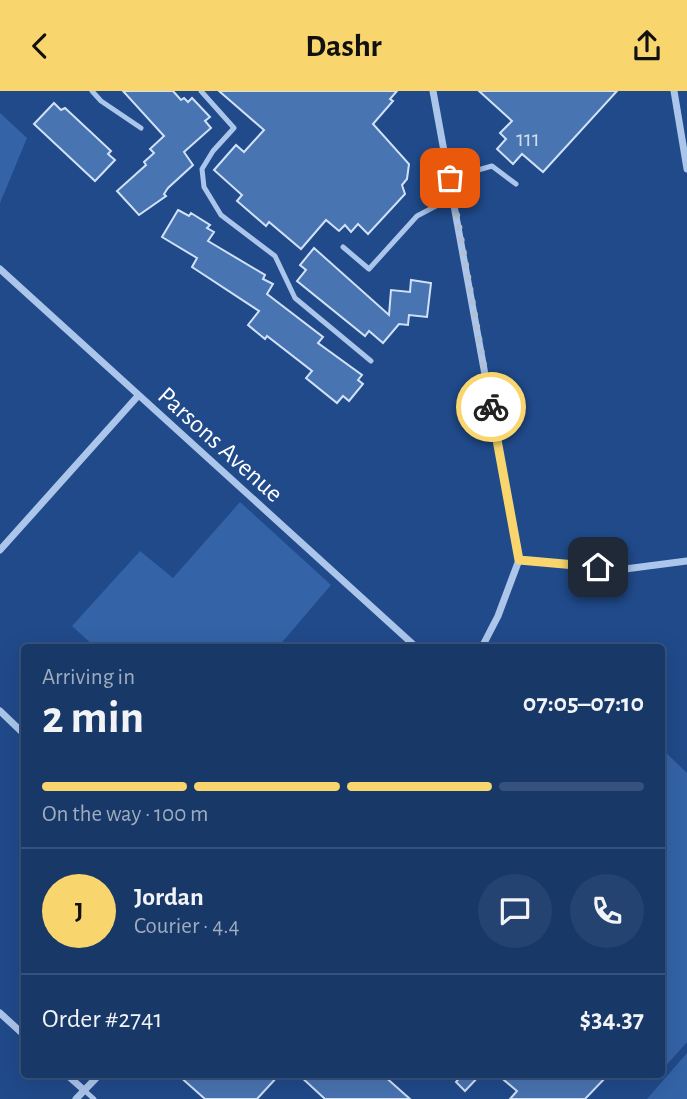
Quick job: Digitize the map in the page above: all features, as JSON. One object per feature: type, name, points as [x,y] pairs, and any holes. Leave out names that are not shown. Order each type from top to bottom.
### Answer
[{"type":"street","points":[[433,91],[519,560],[498,616],[484,644]]},
{"type":"street","points":[[674,91],[687,169]]},
{"type":"street","name":"Parsons Avenue","points":[[0,269],[137,397],[413,644]]},
{"type":"street","points":[[0,550],[137,397]]},
{"type":"street","points":[[519,560],[625,569],[687,561]]},
{"type":"street","points":[[0,711],[21,731]]},
{"type":"street","points":[[0,1013],[21,1032]]},
{"type":"street","points":[[70,1078],[84,1090]]},
{"type":"street","points":[[76,1099],[96,1078]]},
{"type":"lane","points":[[92,91],[101,101],[141,128]]},
{"type":"lane","points":[[201,91],[234,128],[213,151],[202,169],[204,187],[221,215],[275,256],[295,298],[371,361]]},
{"type":"lane","points":[[450,178],[492,166],[516,184]]},
{"type":"lane","points":[[343,247],[369,269],[417,216],[454,197]]},
{"type":"lane","points":[[84,1090],[94,1099]]},
{"type":"shaded area","points":[[0,113],[27,138],[0,203]]},
{"type":"shaded area","points":[[240,502],[331,585],[281,644],[92,644],[72,626],[140,551],[173,578]]},
{"type":"shaded area","points":[[665,752],[687,773],[687,1042],[665,1067]]},
{"type":"shaded area","points":[[687,1053],[687,1099],[647,1099]]},
{"type":"building","points":[[123,91],[173,91],[181,100],[184,98],[188,102],[192,98],[210,117],[205,121],[211,128],[184,152],[193,165],[168,188],[164,194],[166,196],[139,215],[117,191],[146,165],[144,162],[154,153],[150,149],[164,136]]},
{"type":"building","points":[[219,91],[397,91],[390,99],[393,101],[373,124],[409,164],[407,179],[402,185],[405,194],[368,234],[358,224],[351,232],[345,225],[339,231],[326,220],[301,249],[269,222],[266,226],[237,201],[242,195],[214,170],[236,145],[244,152],[264,130]]},
{"type":"building","points":[[479,91],[617,91],[543,172],[522,154],[513,164],[497,149],[506,139],[500,133],[512,121]]},
{"type":"building","points":[[54,103],[61,110],[65,108],[111,151],[108,154],[115,160],[95,181],[34,124]]},
{"type":"building","points":[[178,210],[189,216],[191,213],[210,225],[207,228],[214,232],[208,241],[265,275],[263,279],[273,284],[267,294],[323,337],[318,343],[362,375],[358,380],[363,384],[349,401],[343,396],[337,403],[306,378],[312,371],[267,336],[265,339],[248,325],[259,311],[192,267],[197,258],[162,237]]},
{"type":"building","points":[[314,248],[389,315],[391,290],[410,292],[411,280],[431,283],[427,317],[409,315],[408,325],[399,324],[383,343],[369,331],[365,336],[297,281],[306,270],[300,265]]},
{"type":"building","points":[[181,1078],[276,1078],[257,1099],[205,1099]]},
{"type":"building","points":[[302,1078],[386,1078],[410,1099],[325,1099]]},
{"type":"building","points":[[459,1078],[477,1078],[465,1091],[456,1082]]},
{"type":"building","points":[[502,1078],[605,1078],[585,1099],[510,1099],[517,1091]]},
{"type":"way so far","points":[[450,178],[491,407]]},
{"type":"route","points":[[491,407],[513,539],[519,560],[598,567]]}]
